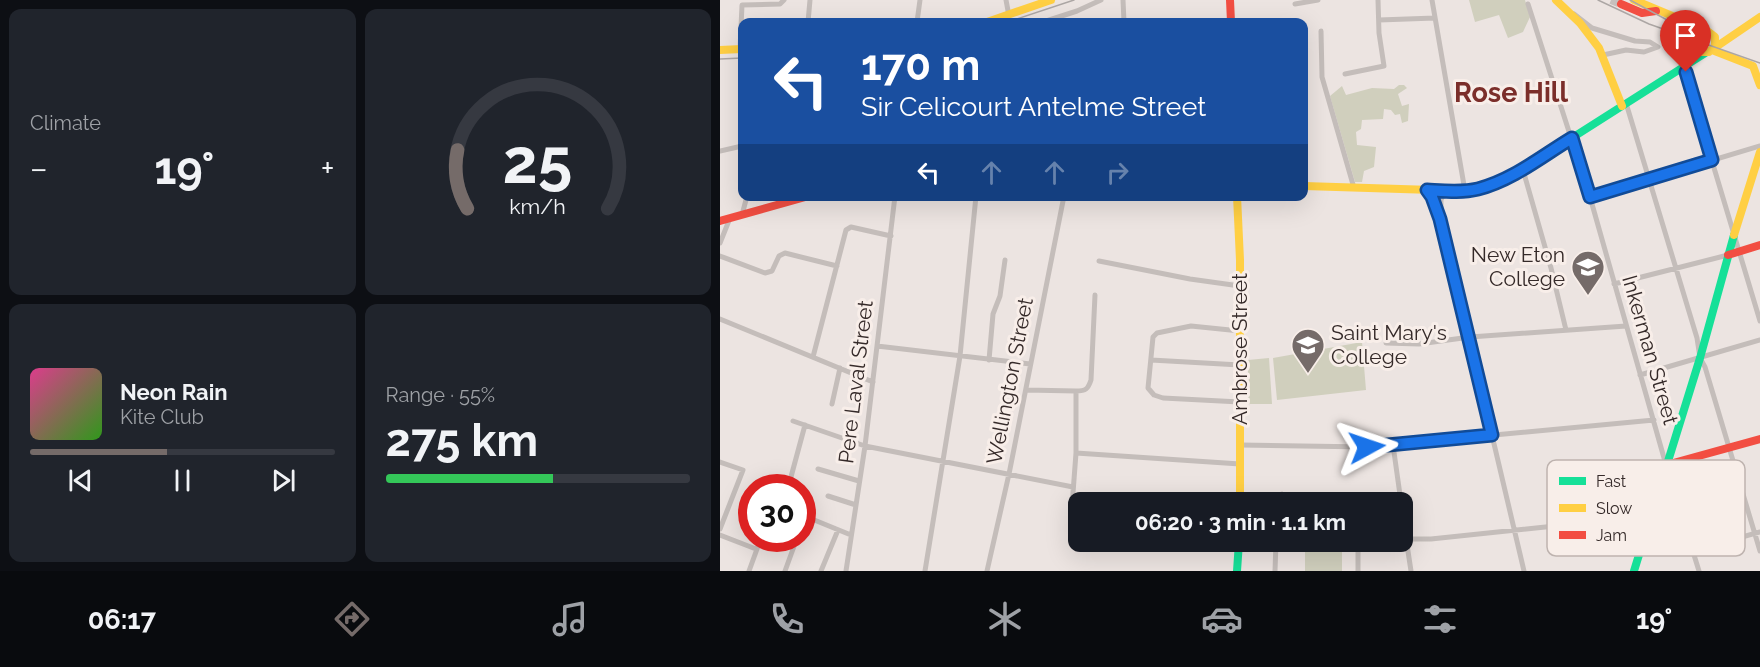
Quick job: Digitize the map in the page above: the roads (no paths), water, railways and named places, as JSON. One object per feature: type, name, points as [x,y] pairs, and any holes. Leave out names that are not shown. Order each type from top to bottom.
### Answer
[{"type":"main road","points":[[1002,18],[1051,0]]},
{"type":"main road","points":[[1230,0],[1231,18]]},
{"type":"main road","points":[[1556,0],[1594,40],[1603,55],[1624,105]]},
{"type":"main road","points":[[1634,0],[1706,30],[1715,37],[1735,34]]},
{"type":"main road","points":[[1621,4],[1642,13],[1656,11]]},
{"type":"main road","points":[[1308,186],[1465,191],[1488,186],[1523,170],[1760,17]]},
{"type":"main road","points":[[1677,19],[1694,37],[1694,46],[1684,67]]},
{"type":"main road","points":[[1694,37],[1700,31],[1706,30]]},
{"type":"main road","points":[[1710,51],[1715,46],[1715,37]]},
{"type":"main road","points":[[1694,46],[1699,52],[1710,51],[1753,66],[1760,85]]},
{"type":"main road","points":[[720,50],[738,49]]},
{"type":"main road","points":[[1668,460],[1760,152]]},
{"type":"main road","points":[[720,221],[791,201]]},
{"type":"main road","name":"Ambrose Street","points":[[1237,201],[1240,286],[1240,492]]},
{"type":"main road","points":[[1728,255],[1760,245]]},
{"type":"main road","points":[[1683,460],[1760,439]]},
{"type":"main road","points":[[1237,571],[1238,552]]},
{"type":"main road","points":[[1634,571],[1638,556]]},
{"type":"street","points":[[742,18],[742,5],[780,4],[784,0]]},
{"type":"street","points":[[808,18],[810,0]]},
{"type":"street","points":[[918,18],[920,0]]},
{"type":"street","points":[[1006,0],[1009,16]]},
{"type":"street","points":[[1056,18],[1101,0]]},
{"type":"street","points":[[1123,0],[1124,18]]},
{"type":"street","points":[[1295,4],[1318,0]]},
{"type":"street","points":[[1345,74],[1384,67],[1379,33],[1378,0]]},
{"type":"street","points":[[1432,0],[1465,191]]},
{"type":"street","name":"Inkerman Street","points":[[1528,4],[1590,197],[1665,460]]},
{"type":"street","points":[[1565,7],[1596,29],[1635,42],[1650,42],[1658,47],[1644,52],[1626,50],[1603,55]]},
{"type":"street","points":[[1380,20],[1435,18]]},
{"type":"street","points":[[1594,40],[1596,29]]},
{"type":"street","points":[[1321,32],[1322,77],[1353,188]]},
{"type":"street","points":[[1684,67],[1741,251],[1760,321]]},
{"type":"street","points":[[1624,105],[1651,179],[1675,269],[1697,338],[1700,358],[1705,367],[1733,460]]},
{"type":"street","points":[[1590,197],[1760,146]]},
{"type":"street","points":[[720,151],[738,147]]},
{"type":"street","points":[[1523,170],[1566,330]]},
{"type":"street","points":[[1427,190],[1440,219],[1524,571]]},
{"type":"street","points":[[1440,219],[1441,200],[1445,191]]},
{"type":"street","points":[[742,215],[746,201]]},
{"type":"street","name":"Pere Laval Street","points":[[846,571],[865,446],[894,201]]},
{"type":"street","points":[[925,571],[960,356],[976,201]]},
{"type":"street","name":"Wellington Street","points":[[987,571],[1009,474],[1063,201]]},
{"type":"street","points":[[720,243],[730,218]]},
{"type":"street","points":[[813,357],[848,227],[891,236]]},
{"type":"street","points":[[720,256],[765,273],[772,271],[779,256],[785,253],[837,266]]},
{"type":"street","points":[[1614,284],[1728,255]]},
{"type":"street","points":[[989,360],[993,314],[1000,296],[1005,261]]},
{"type":"street","points":[[1099,261],[1190,279],[1240,286]]},
{"type":"street","points":[[1026,390],[1084,391],[1088,388],[1091,380],[1095,295]]},
{"type":"street","points":[[720,319],[873,382]]},
{"type":"street","points":[[1240,331],[1191,326],[1157,333],[1153,337],[1148,388],[1154,395],[1163,398],[1240,402]]},
{"type":"street","points":[[1386,343],[1419,344],[1470,337],[1626,326]]},
{"type":"street","points":[[1640,375],[1760,339]]},
{"type":"street","points":[[877,346],[1030,364]]},
{"type":"street","points":[[1151,360],[1240,365]]},
{"type":"street","points":[[832,404],[840,368]]},
{"type":"street","points":[[1072,492],[1076,453],[1076,391]]},
{"type":"street","points":[[1240,445],[1319,447],[1393,445],[1654,420]]},
{"type":"street","points":[[793,421],[865,446],[1072,487]]},
{"type":"street","points":[[792,474],[805,426]]},
{"type":"street","points":[[1393,445],[1400,492]]},
{"type":"street","points":[[1076,453],[1240,464]]},
{"type":"street","points":[[720,462],[743,470],[720,529]]},
{"type":"street","points":[[818,469],[859,481]]},
{"type":"street","points":[[828,496],[856,505]]},
{"type":"street","points":[[1745,496],[1758,533],[1760,551]]},
{"type":"street","points":[[816,521],[851,535]]},
{"type":"street","points":[[1413,539],[1547,527]]},
{"type":"street","points":[[821,571],[838,530]]},
{"type":"street","points":[[720,535],[738,542]]},
{"type":"street","points":[[749,571],[755,552]]},
{"type":"street","points":[[785,571],[792,552]]},
{"type":"street","points":[[1275,571],[1276,552]]},
{"type":"street","points":[[1358,552],[1358,571]]},
{"type":"street","points":[[1408,552],[1412,571]]},
{"type":"street","name":"Inkerman Street","points":[[1694,556],[1699,571]]},
{"type":"tunnel","points":[[1611,0],[1621,4]]},
{"type":"tram line","points":[[1020,18],[1074,0]]},
{"type":"tram line","points":[[1598,0],[1649,24],[1760,63]]},
{"type":"tram line","points":[[1630,0],[1684,29]]},
{"type":"tram line","points":[[720,59],[738,58]]},
{"type":"place","name":"New Eton College","points":[[1588,296]]},
{"type":"place","name":"Saint Mary's College","points":[[1308,374]]},
{"type":"district","name":"Rose Hill","points":[[1511,93]]}]
